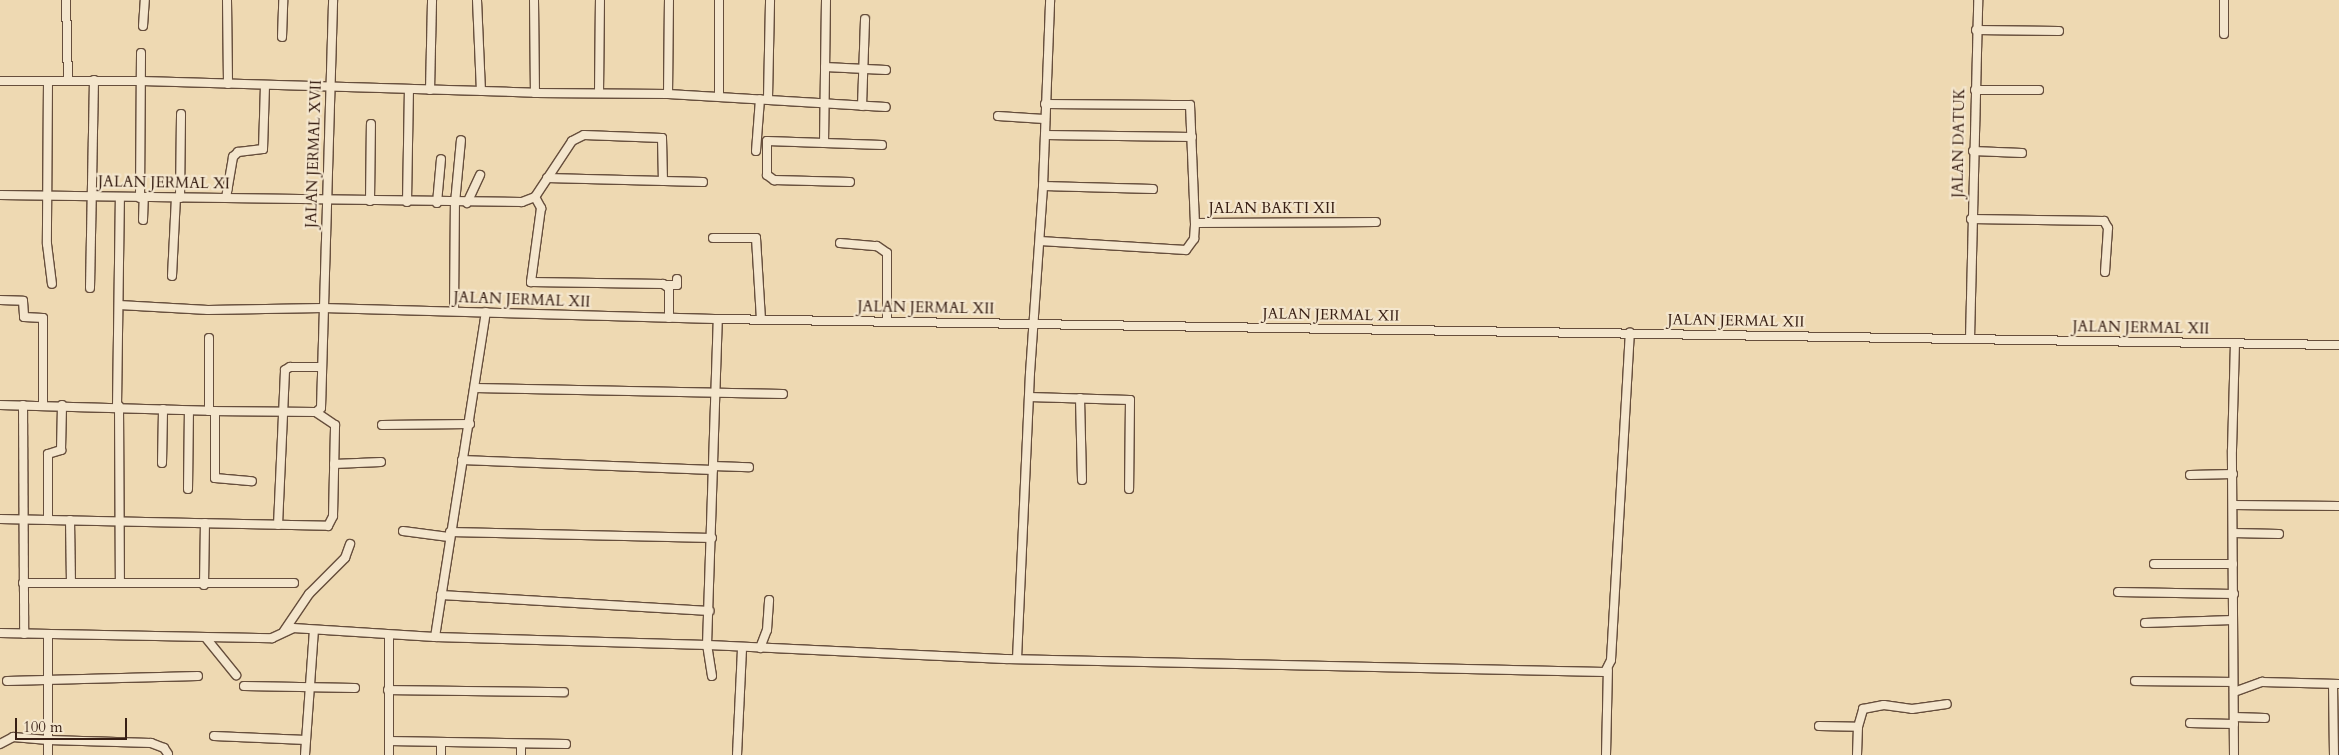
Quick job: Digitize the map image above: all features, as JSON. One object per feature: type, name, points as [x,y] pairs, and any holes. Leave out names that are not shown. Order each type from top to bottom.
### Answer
[{"type":"street","points":[[66,0],[68,81]]},
{"type":"street","points":[[144,0],[144,26]]},
{"type":"street","points":[[227,0],[228,84]]},
{"type":"street","points":[[282,37],[283,0]]},
{"type":"street","name":"JALAN JERMAL XVII","points":[[316,412],[322,404],[323,308],[333,0]]},
{"type":"street","points":[[430,90],[432,0]]},
{"type":"street","points":[[477,0],[481,91]]},
{"type":"street","points":[[534,0],[535,93]]},
{"type":"street","points":[[599,93],[600,0]]},
{"type":"street","points":[[668,94],[669,0]]},
{"type":"street","points":[[719,0],[719,95]]},
{"type":"street","points":[[756,151],[764,99],[770,0]]},
{"type":"street","points":[[824,143],[826,0]]},
{"type":"street","points":[[1017,659],[1029,397],[1043,186],[1044,119],[1050,0]]},
{"type":"street","name":"JALAN DATUK","points":[[1970,339],[1972,151],[1978,0]]},
{"type":"street","points":[[2224,0],[2224,34]]},
{"type":"street","points":[[862,106],[865,19]]},
{"type":"street","points":[[1976,30],[2058,32]]},
{"type":"street","points":[[142,53],[143,220]]},
{"type":"street","points":[[825,67],[886,70]]},
{"type":"street","points":[[90,288],[94,80]]},
{"type":"street","points":[[0,81],[48,82],[94,80],[409,90],[719,95],[886,107]]},
{"type":"street","points":[[48,82],[47,244],[52,284]]},
{"type":"street","points":[[226,198],[233,157],[238,152],[262,149],[265,85]]},
{"type":"street","points":[[407,202],[409,90]]},
{"type":"street","points":[[1975,90],[2039,90]]},
{"type":"street","points":[[1045,104],[1186,104],[1191,111],[1195,223]]},
{"type":"street","points":[[172,276],[178,198],[181,114]]},
{"type":"street","points":[[998,116],[1044,119]]},
{"type":"street","points":[[370,124],[370,201]]},
{"type":"street","points":[[1045,135],[1192,138]]},
{"type":"street","points":[[664,181],[664,142],[657,136],[579,136],[535,197],[541,208],[531,282],[678,285],[677,279]]},
{"type":"street","points":[[454,311],[455,203],[461,140]]},
{"type":"street","points":[[850,182],[774,180],[768,177],[768,141],[882,145]]},
{"type":"street","points":[[1972,151],[2022,153]]},
{"type":"street","points":[[437,203],[441,158]]},
{"type":"street","points":[[467,203],[480,175]]},
{"type":"street","points":[[547,178],[702,182]]},
{"type":"street","points":[[1043,186],[1153,189]]},
{"type":"street","name":"JALAN JERMAL XI","points":[[0,195],[437,203],[508,203],[535,197]]},
{"type":"street","points":[[120,197],[118,305],[120,582]]},
{"type":"street","points":[[1971,219],[2104,221],[2108,228],[2105,272]]},
{"type":"street","name":"JALAN BAKTI XII","points":[[1040,242],[1186,250],[1194,239],[1195,223],[1376,222]]},
{"type":"street","points":[[713,238],[756,238],[761,320]]},
{"type":"street","points":[[840,243],[877,246],[887,253],[887,321]]},
{"type":"street","points":[[667,285],[669,318]]},
{"type":"street","points":[[0,300],[23,301],[24,317],[43,318],[43,405]]},
{"type":"street","name":"JALAN JERMAL XII","points":[[118,305],[208,310],[323,308],[761,320],[2339,345]]},
{"type":"street","points":[[435,637],[449,534],[470,424],[486,312]]},
{"type":"street","points":[[712,676],[707,645],[710,611],[718,319]]},
{"type":"street","points":[[1606,755],[1608,670],[1612,660],[1630,333]]},
{"type":"street","points":[[210,338],[214,478],[252,481]]},
{"type":"street","points":[[2234,755],[2233,474],[2236,343]]},
{"type":"street","points":[[278,525],[287,368],[322,367]]},
{"type":"street","points":[[475,388],[783,394]]},
{"type":"street","points":[[1029,397],[1126,399],[1131,402],[1129,489]]},
{"type":"street","points":[[1080,398],[1082,480]]},
{"type":"street","points":[[0,405],[118,406],[189,411],[316,412],[335,425],[330,524],[278,525],[0,519]]},
{"type":"street","points":[[23,405],[24,634]]},
{"type":"street","points":[[48,520],[48,454],[61,450],[62,405]]},
{"type":"street","points":[[162,463],[163,409]]},
{"type":"street","points":[[188,489],[189,411]]},
{"type":"street","points":[[382,425],[470,424]]},
{"type":"street","points":[[462,460],[713,468],[748,466]]},
{"type":"street","points":[[334,464],[381,462]]},
{"type":"street","points":[[2190,475],[2233,474]]},
{"type":"street","points":[[2233,505],[2339,506]]},
{"type":"street","points":[[70,520],[71,583]]},
{"type":"street","points":[[204,585],[205,523]]},
{"type":"street","points":[[403,530],[449,534],[712,538]]},
{"type":"street","points":[[2233,533],[2280,534]]},
{"type":"street","points":[[282,632],[309,594],[346,558],[350,544]]},
{"type":"street","points":[[2154,564],[2233,564]]},
{"type":"street","points":[[24,583],[120,582],[204,585],[294,583]]},
{"type":"street","points":[[2118,592],[2234,594]]},
{"type":"street","points":[[441,595],[710,611]]},
{"type":"street","points":[[760,648],[767,630],[770,600]]},
{"type":"street","points":[[2145,623],[2233,620]]},
{"type":"street","points":[[0,633],[272,638],[293,628],[435,637],[707,645],[1017,659],[1588,674],[1608,670]]},
{"type":"street","points":[[305,755],[314,630]]},
{"type":"street","points":[[48,635],[48,755]]},
{"type":"street","points":[[389,755],[388,690],[390,635]]},
{"type":"street","points":[[206,638],[236,676]]},
{"type":"street","points":[[737,755],[742,648]]},
{"type":"street","points":[[7,681],[198,676]]},
{"type":"street","points":[[2135,681],[2234,682]]},
{"type":"street","points":[[2234,692],[2262,682],[2336,684],[2334,755]]},
{"type":"street","points":[[244,686],[355,688]]},
{"type":"street","points":[[388,690],[564,692]]},
{"type":"street","points":[[1857,755],[1858,727],[1863,709],[1872,706],[1912,709],[1947,704]]},
{"type":"street","points":[[2190,723],[2265,718]]},
{"type":"street","points":[[1819,726],[1858,727]]},
{"type":"street","points":[[214,736],[306,740]]},
{"type":"street","points":[[0,744],[13,737],[151,743],[164,748],[168,754]]},
{"type":"street","points":[[389,741],[566,744]]},
{"type":"street","points":[[441,742],[441,755]]},
{"type":"street","points":[[521,744],[521,755]]}]
